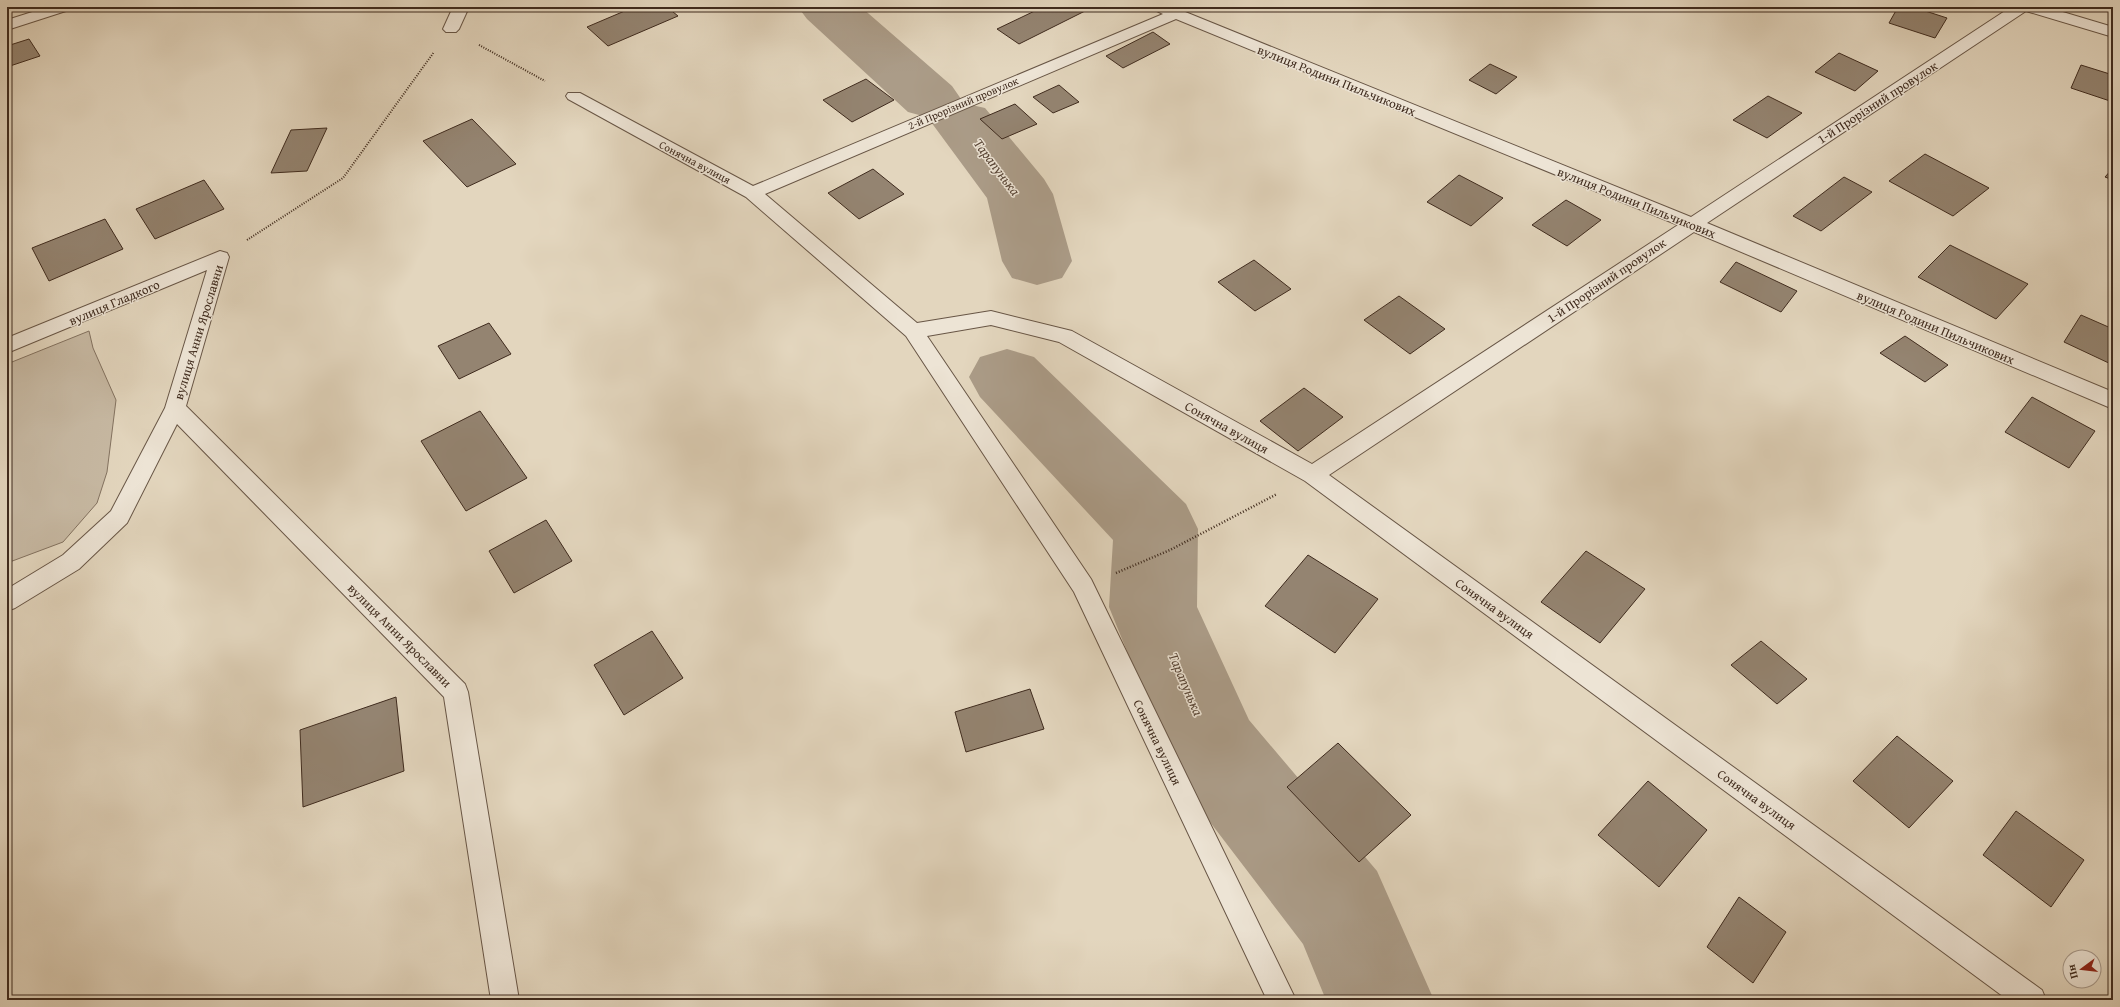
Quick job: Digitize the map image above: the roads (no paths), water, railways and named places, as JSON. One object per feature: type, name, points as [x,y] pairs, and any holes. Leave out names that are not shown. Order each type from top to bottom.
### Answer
[{"type":"street","points":[[7,25],[64,7]]},
{"type":"street","points":[[451,29],[461,7]]},
{"type":"street","name":"1-й Прорізний провулок","points":[[1313,475],[2022,7]]},
{"type":"street","points":[[2030,7],[2113,32]]},
{"type":"street","name":"вулиця Родини Пильчикових","points":[[1168,10],[1692,224],[2113,401]]},
{"type":"street","name":"2-й Прорізний провулок","points":[[752,193],[1168,10]]},
{"type":"street","name":"Сонячна вулиця","points":[[574,96],[752,193],[913,331],[1083,586],[1282,1000]]},
{"type":"street","name":"вулиця Гладкого","points":[[7,346],[220,257]]},
{"type":"street","name":"вулиця Анни Ярославни","points":[[7,601],[71,562],[119,517],[175,408],[220,257]]},
{"type":"street","name":"Сонячна вулиця","points":[[913,331],[991,318],[1065,336],[1313,475],[2032,1000]]},
{"type":"street","name":"вулиця Анни Ярославни","points":[[175,408],[456,692],[505,1000]]},
{"type":"waterway","name":"Тарапунька","points":[[827,7],[930,99]]},
{"type":"waterway","name":"Тарапунька","points":[[963,122],[1020,194],[1037,261]]},
{"type":"waterway","name":"Тарапунька","points":[[1007,377],[1156,529],[1153,607],[1215,752],[1340,908],[1380,1000]]}]
